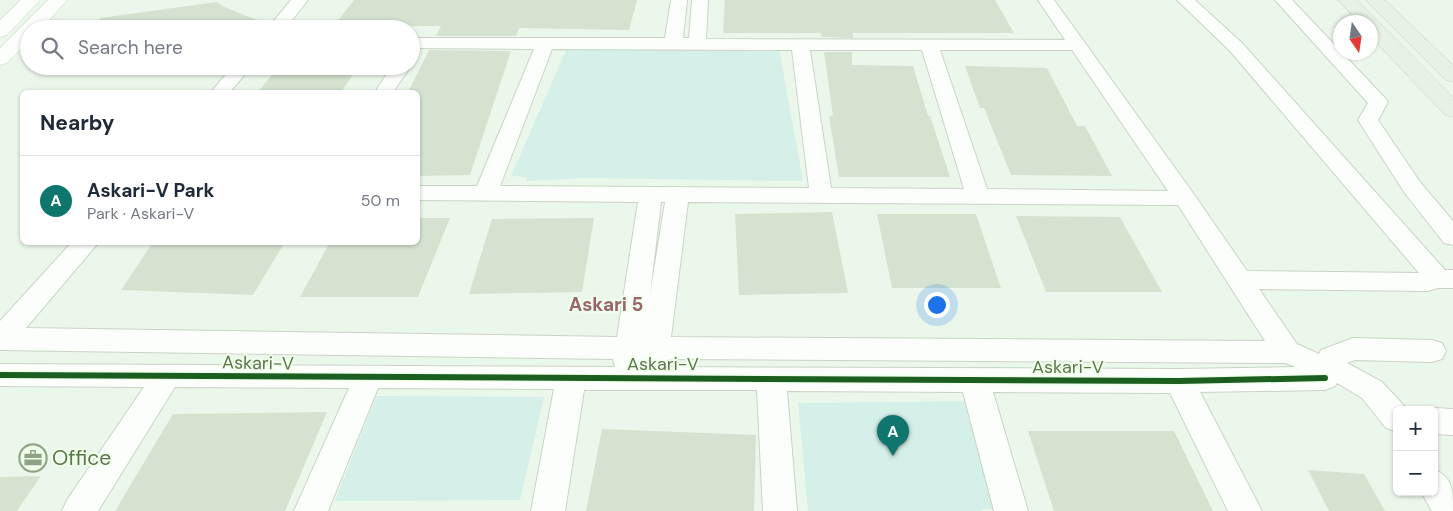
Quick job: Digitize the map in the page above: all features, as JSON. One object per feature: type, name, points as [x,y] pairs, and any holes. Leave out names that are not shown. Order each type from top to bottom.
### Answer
[{"type":"highway","points":[[1347,0],[1362,15]]},
{"type":"highway","points":[[1375,0],[1453,76]]},
{"type":"highway","points":[[1378,31],[1453,110]]},
{"type":"main road","points":[[0,31],[31,0]]},
{"type":"main road","points":[[38,20],[58,0]]},
{"type":"main road","points":[[0,59],[20,38]]},
{"type":"street","points":[[283,20],[300,0]]},
{"type":"street","points":[[673,44],[679,0]]},
{"type":"street","points":[[697,44],[700,0]]},
{"type":"street","points":[[1046,0],[1185,198],[1238,280],[1319,365],[1372,390],[1393,414]]},
{"type":"street","points":[[1185,0],[1236,47],[1433,272],[1445,279]]},
{"type":"street","points":[[1283,0],[1378,102],[1368,120],[1412,187],[1453,237]]},
{"type":"street","points":[[1217,8],[1236,47]]},
{"type":"street","points":[[486,193],[545,44]]},
{"type":"street","points":[[420,46],[545,44],[1078,45]]},
{"type":"street","points":[[800,45],[821,196]]},
{"type":"street","points":[[930,46],[978,197]]},
{"type":"street","points":[[222,90],[235,75]]},
{"type":"street","points":[[385,90],[396,75]]},
{"type":"street","points":[[420,193],[1185,198]]},
{"type":"street","points":[[639,378],[651,194]]},
{"type":"street","points":[[641,348],[678,194]]},
{"type":"street","points":[[0,338],[84,245]]},
{"type":"street","points":[[1238,280],[1428,282],[1445,279]]},
{"type":"street","name":"Askari-V","points":[[0,338],[641,348],[1319,365]]},
{"type":"street","points":[[1319,365],[1353,349],[1432,351]]},
{"type":"street","name":"Askari-V","points":[[0,375],[1179,381],[1319,365]]},
{"type":"street","points":[[79,511],[167,376]]},
{"type":"street","points":[[311,511],[368,378]]},
{"type":"street","points":[[548,511],[571,378]]},
{"type":"street","points":[[771,380],[780,511]]},
{"type":"street","points":[[975,380],[1011,511]]},
{"type":"street","points":[[1179,381],[1245,511]]},
{"type":"street","points":[[1438,421],[1453,422]]},
{"type":"street","points":[[1438,491],[1450,511]]},
{"type":"shaded area","points":[[779,49],[803,181],[586,178],[526,181],[527,177],[511,176],[566,50]]},
{"type":"shaded area","points":[[376,396],[544,397],[520,500],[335,501]]},
{"type":"shaded area","points":[[968,401],[999,509],[981,509],[981,511],[808,511],[798,403]]},
{"type":"building","points":[[354,0],[637,0],[629,30],[519,28],[516,36],[436,36],[441,26],[420,26],[420,20],[339,20]]},
{"type":"building","points":[[725,0],[995,0],[1014,33],[853,33],[853,38],[822,37],[821,33],[723,33]]},
{"type":"building","points":[[217,2],[222,6],[257,20],[100,20],[100,18]]},
{"type":"building","points":[[429,50],[511,51],[470,175],[420,176],[420,90],[409,90],[416,75],[420,75],[420,68]]},
{"type":"building","points":[[824,52],[852,52],[852,65],[913,66],[928,116],[930,116],[950,177],[839,177],[829,116],[833,116]]},
{"type":"building","points":[[965,66],[1047,68],[1077,126],[1085,126],[1112,176],[1011,175],[984,108],[980,108]]},
{"type":"building","points":[[272,75],[353,75],[342,90],[260,90]]},
{"type":"building","points":[[832,212],[848,293],[739,295],[735,214]]},
{"type":"building","points":[[877,214],[976,214],[1001,288],[892,288]]},
{"type":"building","points":[[1016,216],[1120,217],[1162,292],[1046,292]]},
{"type":"building","points":[[420,218],[450,218],[418,297],[300,297],[328,245],[420,245]]},
{"type":"building","points":[[594,218],[582,292],[469,294],[492,219]]},
{"type":"building","points":[[151,245],[283,245],[253,295],[121,290]]},
{"type":"building","points":[[327,412],[285,511],[115,511],[173,414]]},
{"type":"building","points":[[602,429],[756,435],[754,511],[586,511]]},
{"type":"building","points":[[1028,431],[1174,431],[1213,511],[1054,511]]},
{"type":"building","points":[[1308,470],[1364,474],[1385,511],[1329,511]]},
{"type":"building","points":[[41,476],[17,511],[0,511],[0,477]]},
{"type":"cycle path","points":[[0,375],[1179,381],[1325,378]]},
{"type":"place","name":"Askari-V Park","points":[[893,456]]},
{"type":"place","name":"Office","points":[[33,458]]},
{"type":"district","name":"Askari 5","points":[[606,304]]}]
